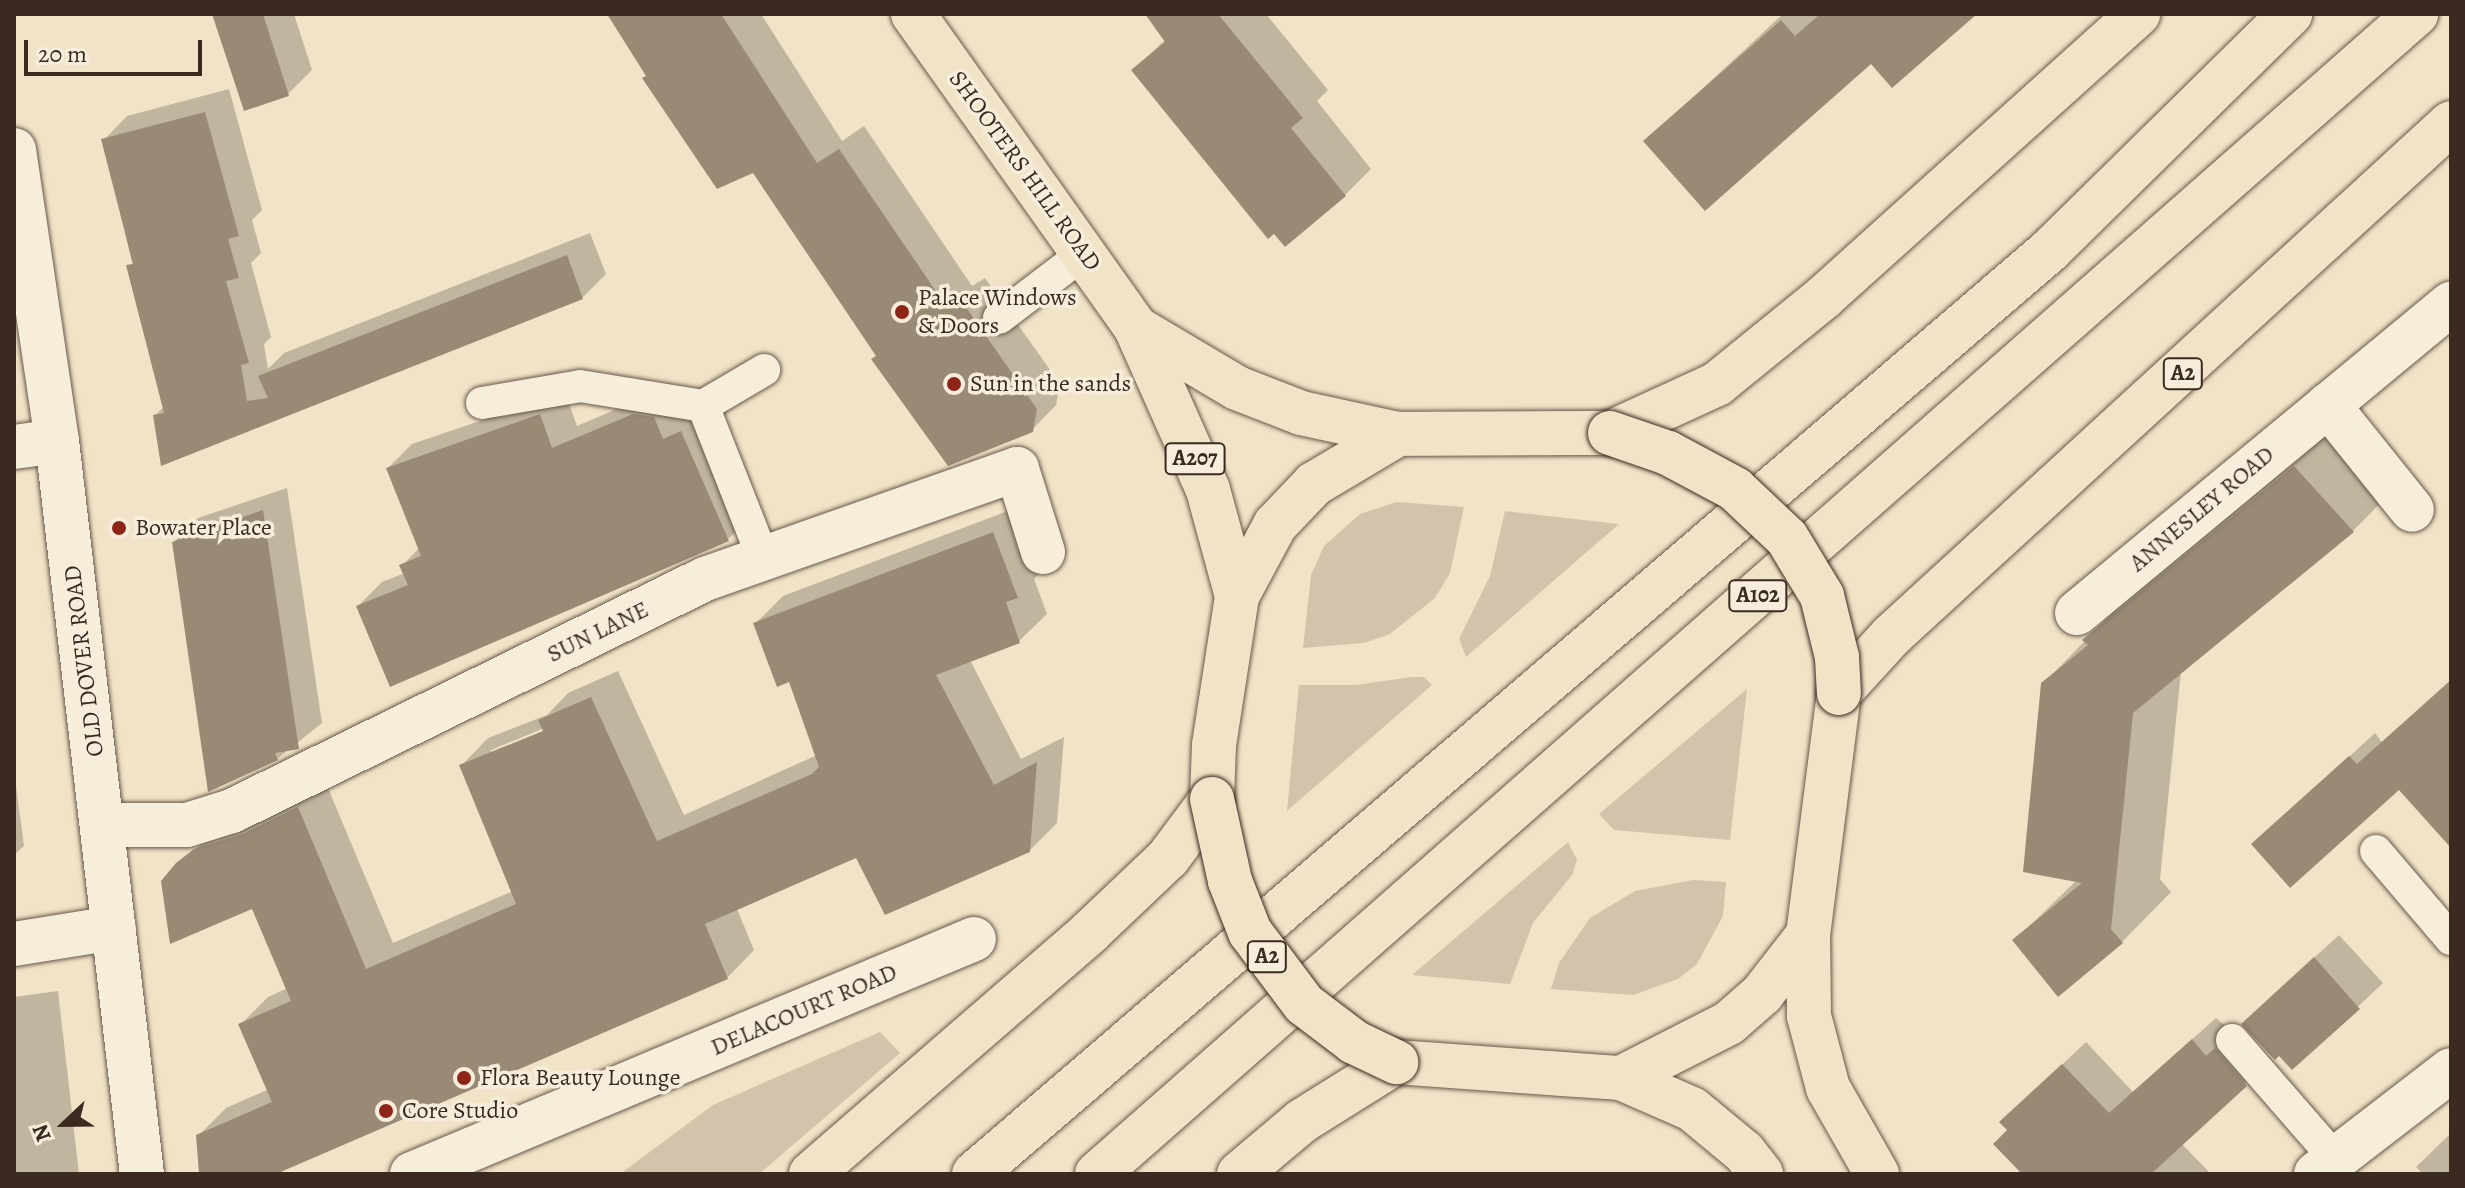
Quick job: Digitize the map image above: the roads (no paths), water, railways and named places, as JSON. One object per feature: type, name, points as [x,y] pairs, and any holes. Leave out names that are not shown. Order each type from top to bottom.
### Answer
[{"type":"main road","name":"SHOOTERS HILL ROAD","points":[[913,14],[1136,328],[1208,490],[1237,596]]},
{"type":"main road","points":[[1610,433],[1717,384],[1762,349],[2138,14]]},
{"type":"main road","points":[[974,1174],[2050,250],[2290,14]]},
{"type":"main road","name":"A102","points":[[1097,1174],[2416,14]]},
{"type":"main road","name":"A2","points":[[1839,693],[1946,585],[2097,453],[2451,123]]},
{"type":"main road","name":"SHOOTERS HILL ROAD","points":[[1136,328],[1237,388],[1301,413],[1398,434],[1610,433]]},
{"type":"main road","points":[[1610,433],[1668,453],[1735,489],[1787,538],[1822,596],[1837,657],[1839,693],[1808,935],[1809,1016],[1828,1088],[1871,1167]]},
{"type":"main road","name":"A2","points":[[1398,434],[1314,484],[1275,525],[1237,596],[1214,745],[1212,799],[1230,881],[1250,932],[1304,1004],[1354,1042],[1396,1062],[1621,1078],[1692,1109],[1744,1152],[1761,1174]]},
{"type":"main road","points":[[811,1174],[1090,932],[1168,858],[1212,799]]},
{"type":"main road","points":[[1621,1078],[1729,1023],[1762,994],[1808,935]]},
{"type":"main road","points":[[1251,1164],[1302,1121],[1396,1062]]},
{"type":"street","name":"OLD DOVER ROAD","points":[[14,150],[57,441],[104,825],[142,1174]]},
{"type":"street","name":"ANNESLEY ROAD","points":[[2077,613],[2451,304]]},
{"type":"street","points":[[2328,405],[2412,510]]},
{"type":"street","points":[[14,447],[57,441]]},
{"type":"street","name":"SUN LANE","points":[[104,825],[187,825],[232,811],[705,579],[1017,469],[1043,552]]},
{"type":"street","points":[[14,944],[114,928]]},
{"type":"street","name":"DELACOURT ROAD","points":[[412,1174],[974,939]]},
{"type":"street","points":[[2327,1168],[2451,1070]]},
{"type":"lane","points":[[999,318],[1083,254]]},
{"type":"lane","points":[[482,403],[580,386],[703,406],[764,370]]},
{"type":"lane","points":[[703,406],[763,558]]},
{"type":"lane","points":[[2376,851],[2451,939]]},
{"type":"lane","points":[[2232,1040],[2327,1168]]},
{"type":"place","name":"Palace Windows & Doors","points":[[902,312]]},
{"type":"place","name":"Sun in the sands","points":[[954,384]]},
{"type":"place","name":"Bowater Place","points":[[119,528]]},
{"type":"place","name":"Flora Beauty Lounge","points":[[464,1078]]},
{"type":"place","name":"Core Studio","points":[[386,1111]]}]
